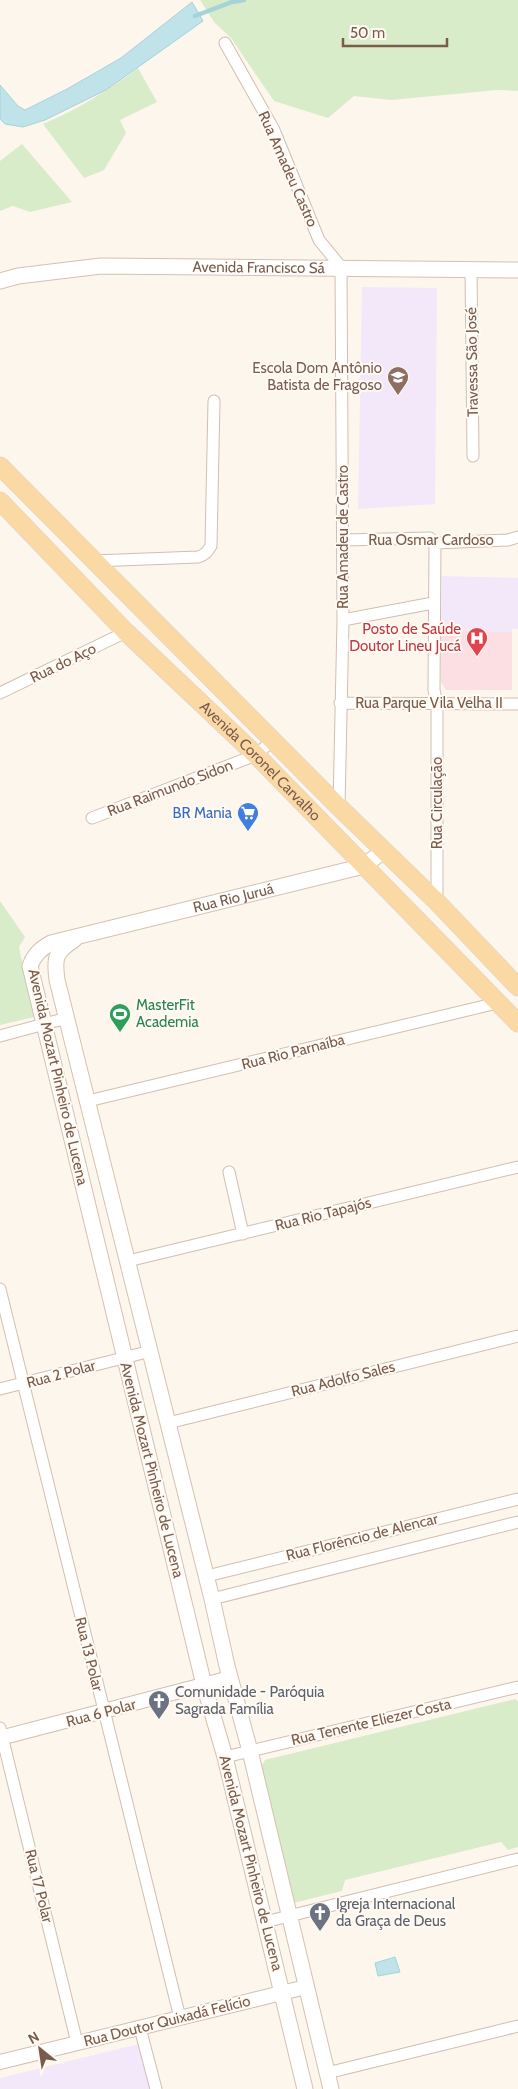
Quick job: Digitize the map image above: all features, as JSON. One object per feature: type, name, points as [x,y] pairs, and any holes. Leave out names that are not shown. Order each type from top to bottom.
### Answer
[{"type":"main road","name":"Avenida Francisco Sá","points":[[0,281],[18,276],[102,266],[471,268],[518,270]]},
{"type":"main road","name":"Avenida Coronel Carvalho","points":[[0,466],[338,807],[437,902],[518,987]]},
{"type":"main road","name":"Avenida Coronel Carvalho","points":[[0,501],[126,632],[256,754],[518,1023]]},
{"type":"main road","name":"Rua Rio Juruá","points":[[79,936],[364,866],[378,855],[382,849]]},
{"type":"main road","name":"Avenida Mozart Pinheiro de Lucena","points":[[79,936],[59,952],[54,964],[207,1576],[230,1678],[250,1751],[331,2089]]},
{"type":"main road","name":"Avenida Mozart Pinheiro de Lucena","points":[[79,936],[51,943],[41,948],[33,957],[30,966],[204,1685],[225,1757],[305,2089]]},
{"type":"street","name":"Rua Amadeu Castro","points":[[225,43],[274,130],[319,240],[341,267]]},
{"type":"street","name":"Rua Amadeu de Castro","points":[[338,807],[344,540],[341,267]]},
{"type":"street","name":"Travessa São José","points":[[471,268],[473,456]]},
{"type":"street","points":[[93,560],[198,557],[205,555],[212,546],[214,401]]},
{"type":"street","name":"Rua Osmar Cardoso","points":[[344,540],[430,538],[435,543],[508,540],[518,537]]},
{"type":"street","name":"Rua Circulação","points":[[435,543],[433,603],[434,690],[437,704],[437,902]]},
{"type":"street","points":[[343,620],[433,603]]},
{"type":"street","name":"Rua do Aço","points":[[0,694],[126,632]]},
{"type":"street","name":"Rua Parque Vila Velha II","points":[[340,703],[518,704]]},
{"type":"street","name":"Rua Raimundo Sidon","points":[[92,818],[256,754],[273,740]]},
{"type":"street","name":"Rua Rio Parnaíba","points":[[88,1101],[497,1003]]},
{"type":"street","points":[[0,1036],[67,1018]]},
{"type":"street","name":"Rua Rio Tapajós","points":[[128,1261],[518,1167]]},
{"type":"street","points":[[229,1172],[243,1234]]},
{"type":"street","name":"Rua 13 Polar","points":[[0,1289],[180,2018]]},
{"type":"street","name":"Rua Adolfo Sales","points":[[168,1422],[518,1336]]},
{"type":"street","name":"Rua 2 Polar","points":[[0,1389],[151,1351]]},
{"type":"street","name":"Rua Florêncio de Alencar","points":[[207,1576],[518,1499]]},
{"type":"street","name":"Rua Florêncio de Alencar","points":[[212,1599],[518,1522]]},
{"type":"street","name":"Rua 6 Polar","points":[[1,1735],[103,1712],[230,1678]]},
{"type":"street","name":"Rua Tenente Eliezer Costa","points":[[225,1757],[518,1688]]},
{"type":"street","name":"Rua 17 Polar","points":[[1,1735],[78,2043]]},
{"type":"street","points":[[265,1922],[518,1859]]},
{"type":"street","name":"Rua Doutor Quixadá Felício","points":[[0,2062],[306,1987]]},
{"type":"street","points":[[327,2073],[518,2026]]},
{"type":"street","points":[[140,2028],[156,2089]]},
{"type":"shaded area","name":"Escola Dom Antônio Batista de Fragoso","points":[[362,287],[437,288],[435,504],[358,509]]},
{"type":"shaded area","points":[[442,576],[518,578],[518,629],[512,629],[512,632],[441,630]]},
{"type":"shaded area","name":"Posto de Saúde Doutor Lineu Jucá","points":[[441,630],[512,632],[512,690],[446,690],[441,682]]},
{"type":"shaded area","points":[[139,2044],[150,2089],[0,2089],[0,2078]]},
{"type":"green space","points":[[200,0],[518,0],[518,91],[497,90],[391,100],[354,96],[328,118],[274,101],[231,38],[214,22]]},
{"type":"green space","points":[[138,68],[157,102],[120,120],[126,133],[104,170],[84,178],[43,124],[92,99]]},
{"type":"green space","points":[[22,144],[72,202],[30,212],[13,206],[0,211],[0,161]]},
{"type":"green space","points":[[0,901],[25,937],[19,947],[34,1017],[0,1025]]},
{"type":"green space","points":[[515,1699],[518,1701],[518,1847],[508,1850],[501,1842],[345,1880],[342,1891],[293,1903],[259,1771],[265,1760]]},
{"type":"water","points":[[192,2],[203,21],[106,90],[45,120],[23,127],[5,124],[0,119],[0,85],[18,106],[25,110],[67,89],[121,58]]},
{"type":"water","points":[[395,1957],[400,1972],[378,1976],[375,1963]]},
{"type":"waterway","points":[[195,16],[232,2],[244,0]]},
{"type":"place","name":"Escola Dom Antônio Batista de Fragoso","points":[[398,396]]},
{"type":"place","name":"Posto de Saúde Doutor Lineu Jucá","points":[[477,657]]},
{"type":"place","name":"BR Mania","points":[[248,832]]},
{"type":"place","name":"MasterFit Academia","points":[[120,1033]]},
{"type":"place","name":"Comunidade - Paróquia Sagrada Família","points":[[159,1720]]},
{"type":"place","name":"Igreja Internacional da Graça de Deus","points":[[320,1932]]}]
